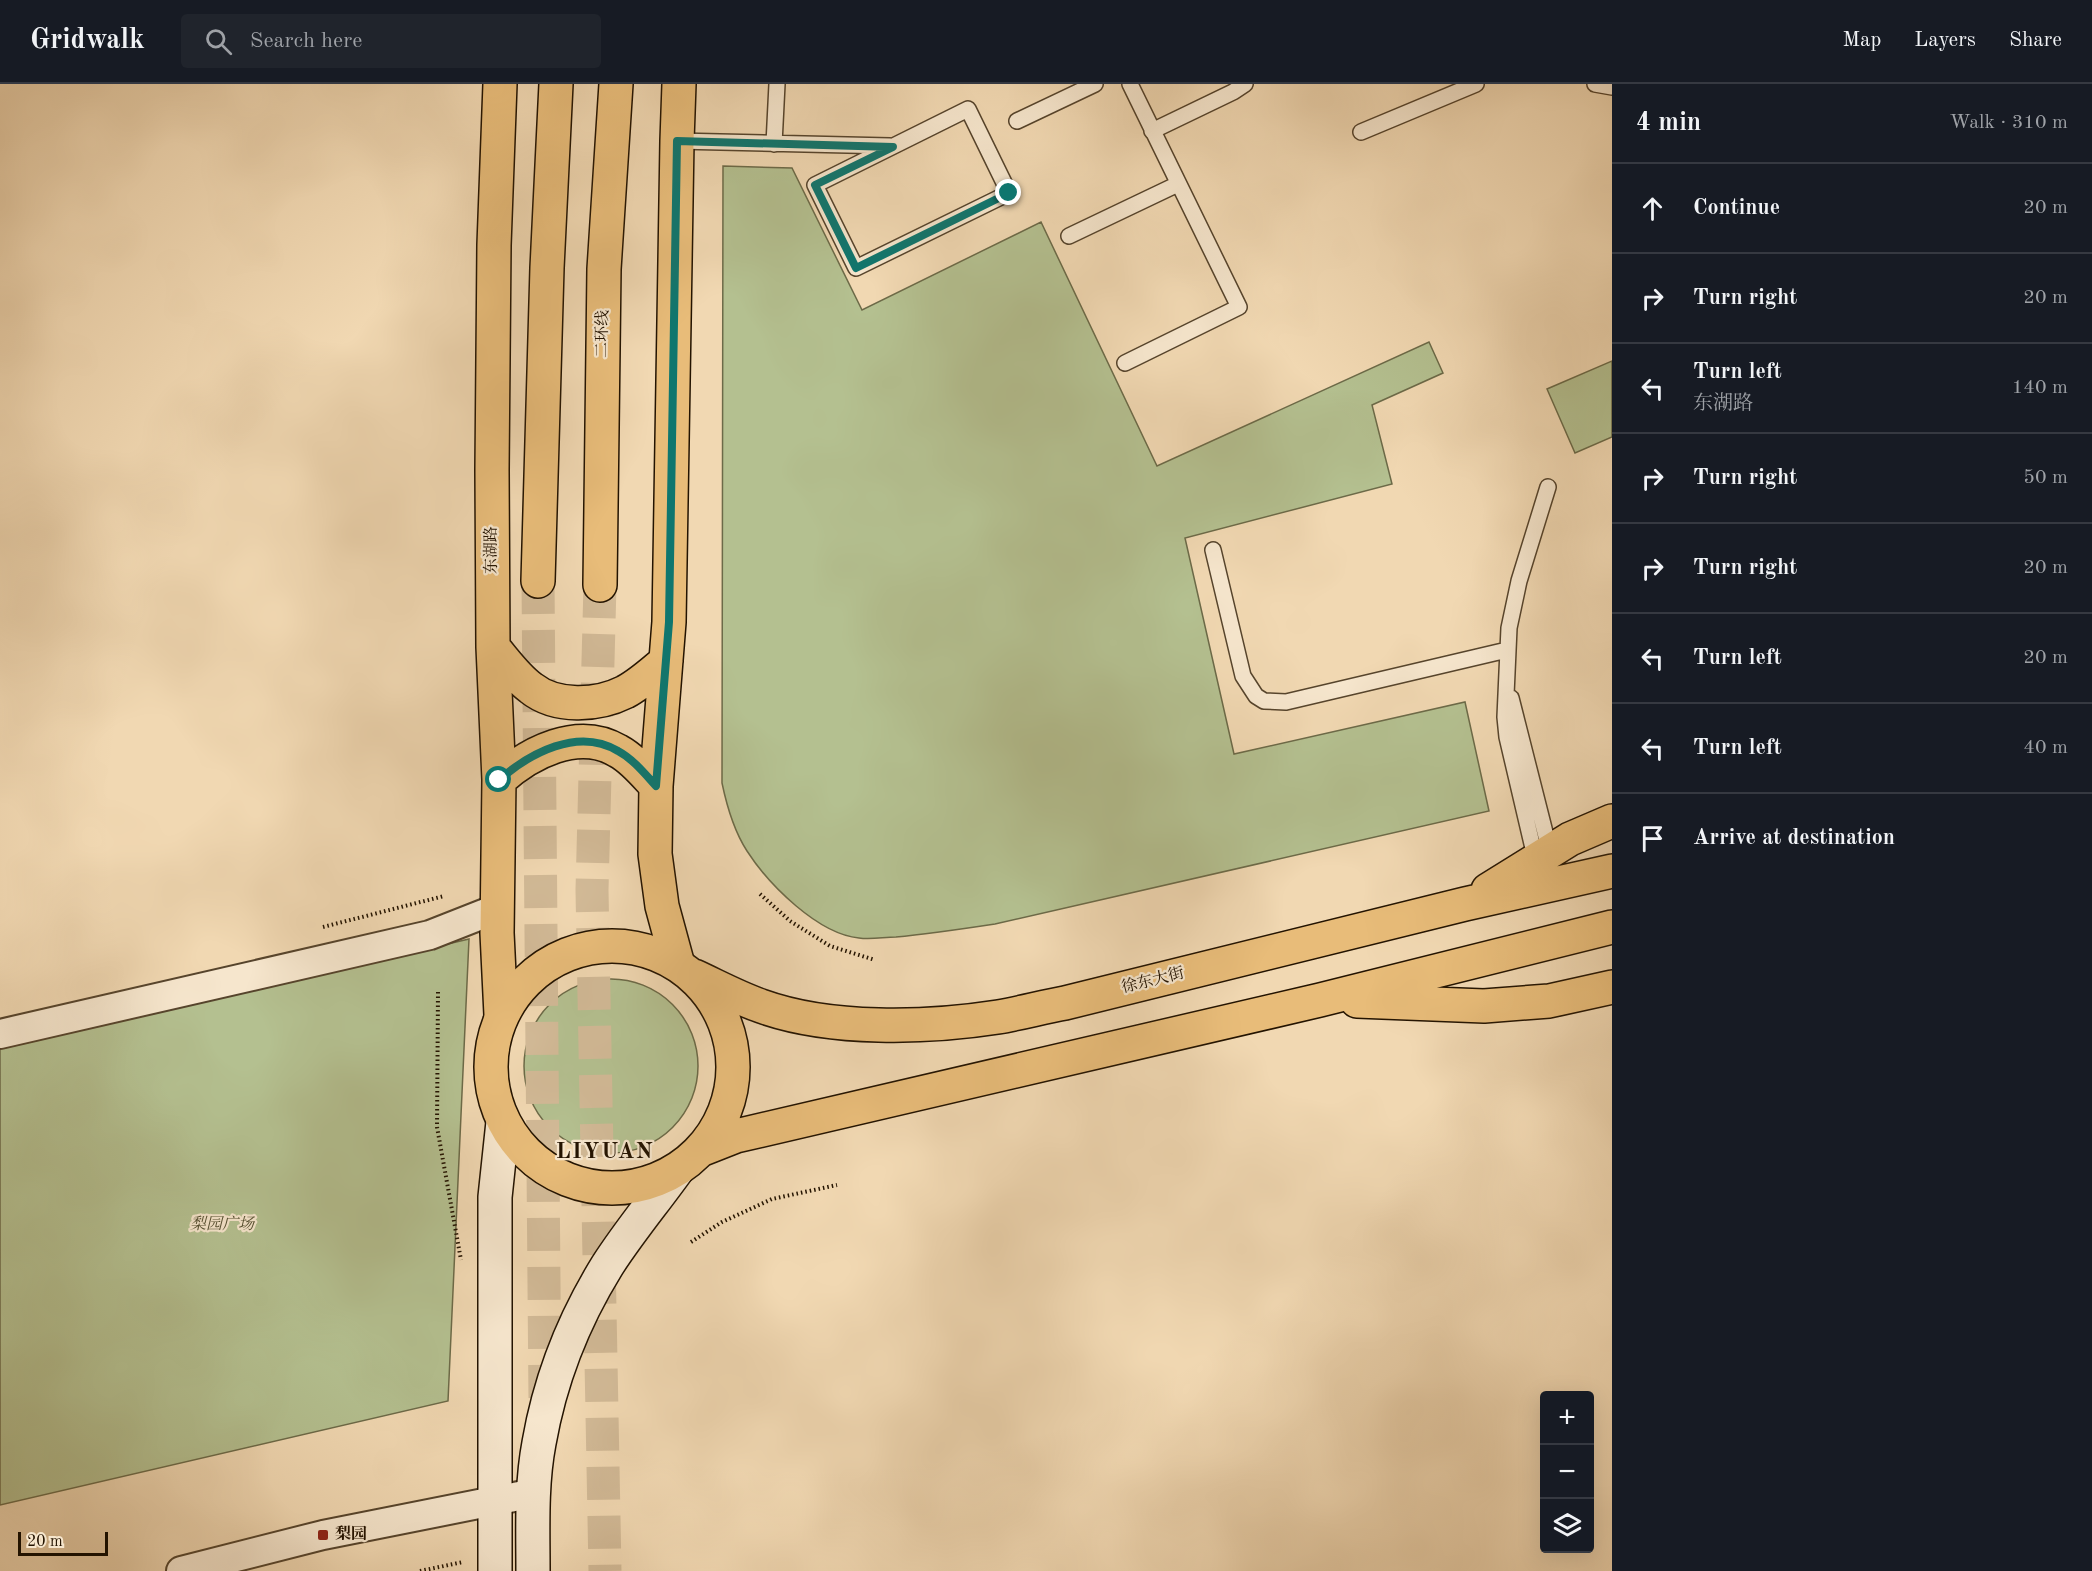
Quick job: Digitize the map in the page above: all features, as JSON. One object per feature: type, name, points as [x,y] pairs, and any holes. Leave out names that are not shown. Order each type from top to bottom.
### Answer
[{"type":"main road","name":"东湖路","points":[[500,84],[494,245],[492,470],[493,647],[499,780],[496,909],[501,1016]]},
{"type":"main road","points":[[538,581],[547,268],[556,84]]},
{"type":"main road","name":"二环线","points":[[600,585],[604,269],[616,84]]},
{"type":"main road","points":[[501,1016],[490,1052],[492,1091],[503,1122],[524,1152],[553,1174],[586,1186],[607,1189],[629,1187],[656,1180],[677,1170],[703,1149],[721,1121],[729,1100],[734,1071],[733,1047],[727,1026],[713,998],[686,970],[668,933],[658,882],[656,854],[656,786],[669,622],[679,84]]},
{"type":"main road","points":[[493,647],[512,671],[532,689],[554,700],[580,703],[604,699],[624,692],[666,661]]},
{"type":"main road","points":[[499,780],[530,756],[556,745],[579,742],[600,744],[618,750],[638,766],[656,786]]},
{"type":"main road","points":[[1465,904],[1570,839],[1612,821]]},
{"type":"main road","name":"徐东大街","points":[[501,1016],[522,984],[549,962],[584,948],[612,945],[654,952],[762,1007],[809,1019],[870,1024],[939,1024],[999,1017],[1065,1003],[1465,904],[1612,871]]},
{"type":"main road","points":[[703,1149],[746,1134],[1320,1000],[1612,927]]},
{"type":"main road","points":[[1320,1000],[1484,1006],[1549,1001],[1612,987]]},
{"type":"main road","points":[[495,1563],[495,1197],[503,1122]]},
{"type":"main road","points":[[533,1571],[534,1493],[538,1445],[563,1351],[608,1264],[677,1170]]},
{"type":"street","points":[[0,1034],[430,935],[496,909]]},
{"type":"street","points":[[181,1571],[323,1535],[534,1493]]},
{"type":"lane","points":[[774,144],[777,84]]},
{"type":"lane","points":[[1017,121],[1095,84]]},
{"type":"lane","points":[[1125,363],[1239,307],[1130,84]]},
{"type":"lane","points":[[1152,131],[1245,84]]},
{"type":"lane","points":[[1361,132],[1476,84]]},
{"type":"lane","points":[[1595,84],[1612,87]]},
{"type":"lane","points":[[677,141],[893,147],[968,109],[1009,193],[856,268],[815,185],[893,147]]},
{"type":"lane","points":[[1070,236],[1178,184]]},
{"type":"lane","points":[[1543,856],[1507,683],[1507,650],[1513,605],[1548,487]]},
{"type":"lane","points":[[1213,550],[1243,676],[1256,696],[1264,701],[1286,702],[1507,650]]},
{"type":"path","points":[[760,894],[790,921],[830,946],[875,960]]},
{"type":"path","points":[[438,992],[437,1126],[462,1264]]},
{"type":"path","points":[[691,1242],[722,1221],[771,1199],[837,1185]]},
{"type":"path","points":[[420,1571],[495,1563]]},
{"type":"green space","points":[[723,166],[792,168],[862,310],[1041,222],[1157,466],[1429,342],[1443,373],[1372,405],[1392,484],[1185,538],[1234,754],[1465,702],[1489,811],[995,924],[946,931],[873,939],[859,938],[843,935],[827,928],[796,906],[768,878],[747,851],[738,835],[722,783]]},
{"type":"green space","points":[[1612,361],[1612,437],[1575,453],[1547,389]]},
{"type":"green space","name":"梨园广场","points":[[469,939],[448,1401],[0,1505],[0,1049]]},
{"type":"green space","points":[[611,979],[628,980],[644,985],[673,1004],[692,1033],[697,1049],[697,1083],[692,1099],[673,1128],[644,1147],[628,1152],[611,1153],[594,1152],[578,1147],[549,1128],[530,1099],[525,1083],[524,1066],[525,1049],[530,1033],[549,1004],[578,985],[594,980]]},
{"type":"tunnel","points":[[538,581],[545,1401]]},
{"type":"tunnel","points":[[600,585],[592,890],[605,1571]]},
{"type":"place","name":"梨园","points":[[323,1535]]},
{"type":"district","name":"LIYUAN","points":[[605,1152]]},
{"type":"route","points":[[499,780],[530,756],[556,745],[579,742],[600,744],[618,750],[638,766],[656,786],[669,622],[677,141],[893,147],[815,185],[856,268],[1009,193]]}]
